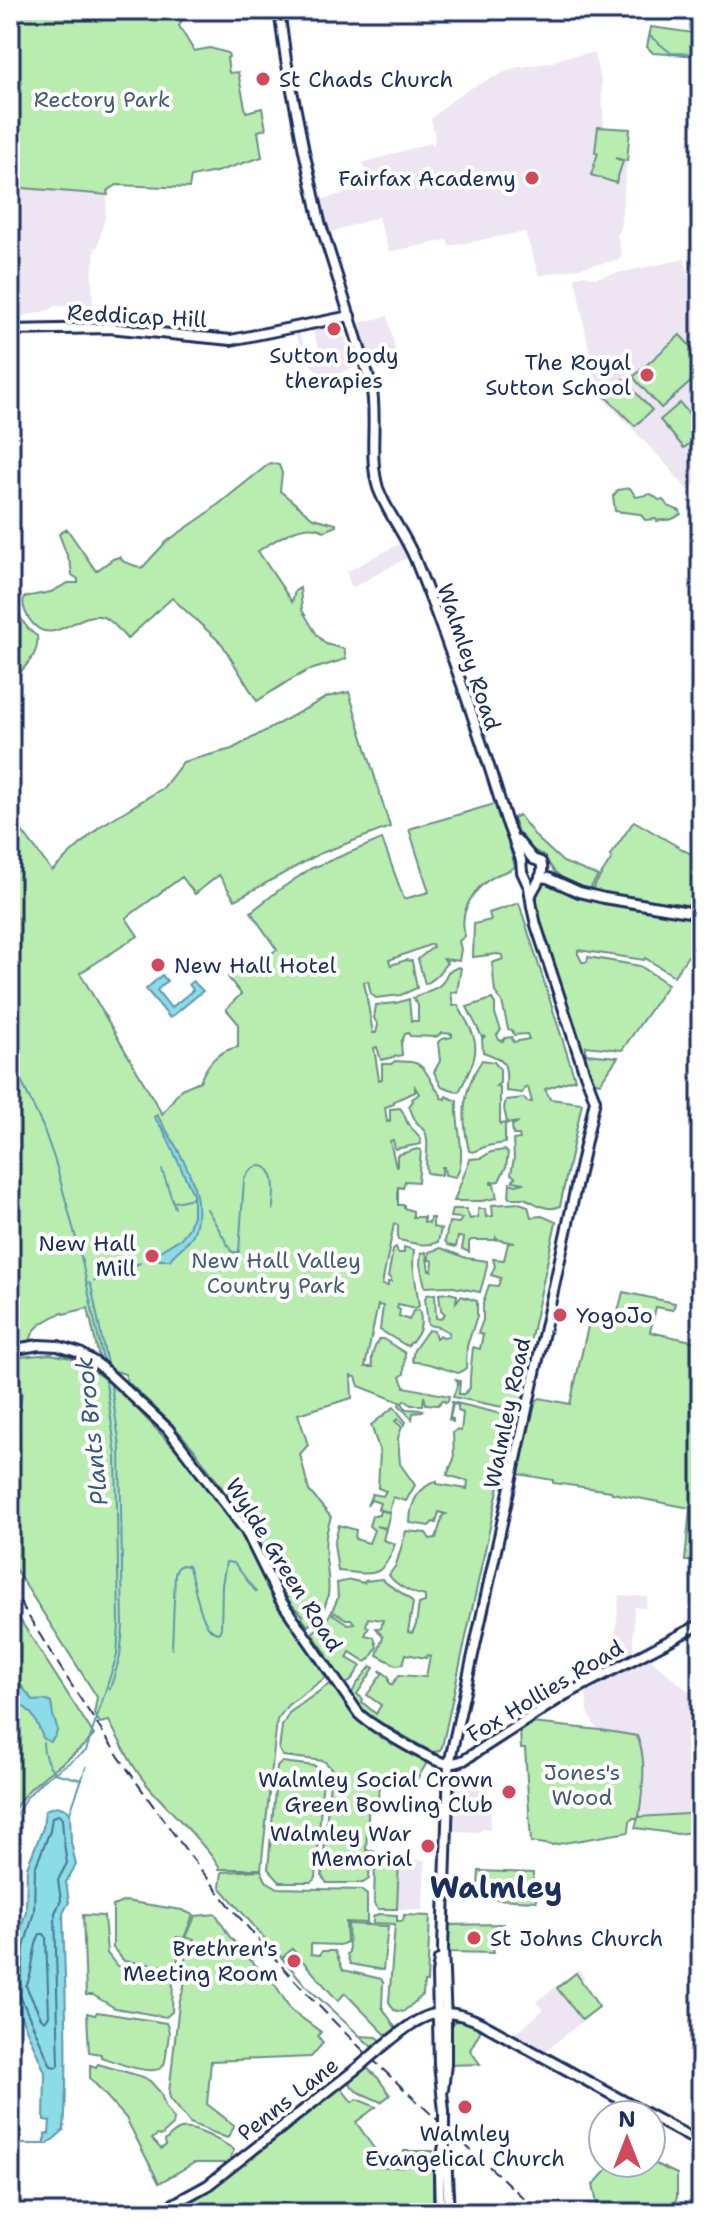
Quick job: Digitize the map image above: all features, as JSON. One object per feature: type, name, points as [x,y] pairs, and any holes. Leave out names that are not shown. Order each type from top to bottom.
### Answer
[{"type":"main road","name":"Walmley Road","points":[[279,10],[306,163],[322,228],[373,392],[378,487],[413,555],[522,867]]},
{"type":"main road","name":"Reddicap Hill","points":[[10,330],[109,328],[224,340],[350,316]]},
{"type":"main road","points":[[513,836],[562,883],[579,892],[699,914]]},
{"type":"main road","points":[[537,860],[527,860],[522,867],[526,879],[539,878],[562,883]]},
{"type":"main road","points":[[530,896],[543,872],[537,860]]},
{"type":"main road","name":"Walmley Road","points":[[444,2146],[443,2090],[439,2064],[443,2013],[437,1974],[443,1948],[449,1764],[595,1100],[536,925],[526,879]]},
{"type":"main road","name":"Wylde Green Road","points":[[10,1350],[39,1345],[58,1346],[80,1353],[111,1376],[173,1435],[246,1531],[279,1598],[359,1714],[431,1759],[449,1764]]},
{"type":"main road","name":"Fox Hollies Road","points":[[449,1764],[469,1757],[565,1695],[701,1624]]},
{"type":"main road","points":[[443,2013],[470,2017],[619,2099]]},
{"type":"main road","name":"Penns Lane","points":[[157,2213],[208,2185],[420,2018],[443,2013]]},
{"type":"main road","points":[[667,2125],[701,2143]]},
{"type":"main road","points":[[440,2213],[439,2173],[444,2146]]},
{"type":"main road","points":[[444,2146],[449,2213]]},
{"type":"shaded area","name":"Fairfax Academy","points":[[594,53],[601,81],[604,127],[630,129],[620,232],[617,235],[622,255],[618,260],[539,276],[525,232],[449,246],[447,240],[389,252],[378,217],[328,233],[319,200],[369,187],[363,163],[430,143],[434,145],[431,119],[453,99],[514,68]]},
{"type":"shaded area","points":[[10,187],[108,195],[95,250],[93,306],[55,306],[20,317],[21,327],[10,327]]},
{"type":"shaded area","name":"The Royal Sutton School","points":[[685,259],[694,301],[701,300],[701,475],[689,492],[597,392],[575,277],[585,275],[594,278]]},
{"type":"shaded area","points":[[388,316],[396,354],[368,358],[360,324]]},
{"type":"shaded area","points":[[334,322],[342,329],[353,360],[359,366],[323,379],[307,360],[294,331],[298,330],[309,353],[319,349],[311,327]]},
{"type":"shaded area","points":[[403,542],[410,556],[352,588],[346,572]]},
{"type":"shaded area","points":[[619,1595],[647,1597],[646,1608],[634,1607],[633,1655],[629,1656],[625,1639],[615,1639]]},
{"type":"shaded area","points":[[648,1657],[701,1702],[701,1813],[639,1818],[643,1776],[637,1736],[601,1730],[595,1726],[587,1710],[586,1688]]},
{"type":"shaded area","points":[[455,1788],[488,1789],[490,1830],[450,1831]]},
{"type":"shaded area","points":[[399,1859],[425,1860],[423,1910],[397,1909]]},
{"type":"shaded area","points":[[579,1969],[584,1978],[582,1981],[600,2007],[543,2053],[512,2036],[543,2010],[536,2002]]},
{"type":"green space","name":"Rectory Park","points":[[10,10],[187,10],[179,26],[194,51],[210,48],[228,53],[229,73],[238,72],[246,112],[262,108],[266,129],[258,131],[262,157],[191,177],[189,188],[117,185],[107,191],[108,195],[10,187]]},
{"type":"green space","points":[[651,27],[701,34],[701,56],[653,53],[647,47]]},
{"type":"green space","points":[[598,127],[630,129],[627,161],[615,158],[623,161],[616,183],[591,175],[598,153],[595,152]]},
{"type":"green space","points":[[680,335],[701,358],[701,373],[661,408],[633,377]]},
{"type":"green space","points":[[623,379],[652,410],[635,426],[605,396]]},
{"type":"green space","points":[[680,403],[701,428],[701,434],[684,448],[660,420]]},
{"type":"green space","points":[[270,463],[279,465],[282,473],[280,491],[313,518],[336,526],[324,531],[299,529],[258,551],[292,602],[295,591],[300,588],[302,610],[317,635],[326,644],[344,649],[346,659],[307,671],[257,701],[222,644],[172,598],[127,639],[111,622],[99,616],[82,619],[55,631],[38,628],[28,617],[24,597],[51,592],[68,583],[78,583],[72,575],[59,534],[67,529],[96,571],[119,557],[142,568],[166,542]]},
{"type":"green space","points":[[630,488],[636,497],[651,494],[681,514],[657,521],[645,520],[640,514],[615,511],[613,496],[618,490]]},
{"type":"green space","points":[[15,594],[21,618],[37,636],[37,642],[31,659],[15,678],[10,676],[10,595]]},
{"type":"green space","name":"New Hall Valley Country Park","points":[[349,692],[390,827],[319,854],[235,900],[219,875],[195,894],[182,877],[126,918],[138,936],[80,973],[162,1114],[181,1089],[200,1081],[214,1058],[238,1047],[238,1023],[226,1009],[241,994],[228,977],[277,950],[251,912],[310,869],[382,839],[404,899],[429,892],[409,829],[498,803],[515,867],[489,880],[470,900],[464,917],[465,936],[459,941],[459,961],[444,959],[447,963],[435,978],[425,984],[418,959],[433,947],[432,944],[389,960],[391,965],[412,961],[417,988],[401,995],[376,998],[371,994],[368,981],[364,982],[373,1033],[376,1033],[376,1005],[409,999],[411,1021],[418,1021],[418,1005],[413,998],[438,987],[448,972],[461,968],[457,992],[451,992],[453,1006],[458,1005],[468,1024],[475,1050],[472,1065],[459,1092],[441,1086],[434,1072],[440,1061],[438,1042],[452,1037],[452,1034],[442,1033],[436,1037],[405,1034],[401,1043],[402,1055],[381,1060],[377,1047],[374,1048],[379,1080],[382,1079],[382,1064],[395,1061],[415,1063],[426,1073],[441,1098],[445,1099],[446,1096],[457,1101],[461,1160],[456,1177],[445,1175],[444,1167],[442,1175],[427,1173],[426,1134],[409,1106],[419,1094],[415,1087],[415,1092],[385,1107],[387,1122],[390,1121],[390,1109],[400,1108],[421,1144],[395,1149],[393,1140],[390,1141],[396,1167],[397,1155],[421,1150],[418,1182],[405,1181],[403,1188],[398,1187],[398,1205],[413,1211],[413,1217],[424,1217],[424,1222],[429,1223],[433,1218],[433,1227],[441,1229],[438,1242],[418,1244],[398,1240],[398,1225],[394,1224],[382,1285],[388,1286],[391,1282],[388,1277],[393,1250],[396,1247],[398,1253],[404,1253],[404,1247],[414,1250],[419,1306],[398,1304],[397,1308],[400,1310],[399,1316],[409,1320],[413,1311],[419,1310],[421,1326],[415,1339],[407,1346],[380,1330],[383,1306],[378,1305],[365,1367],[373,1367],[374,1349],[379,1339],[383,1339],[405,1353],[404,1374],[400,1377],[404,1387],[449,1396],[448,1401],[443,1400],[438,1405],[426,1404],[424,1396],[423,1405],[411,1405],[405,1400],[402,1403],[406,1409],[423,1410],[413,1413],[412,1419],[399,1405],[400,1402],[359,1386],[356,1377],[351,1376],[352,1398],[298,1414],[308,1445],[300,1454],[309,1491],[331,1517],[325,1548],[328,1594],[319,1616],[308,1626],[278,1585],[265,1551],[245,1519],[193,1448],[127,1381],[125,1374],[112,1370],[99,1358],[88,1308],[62,1312],[38,1326],[31,1340],[10,1345],[10,815],[52,871],[99,827],[163,788],[183,762],[232,749],[327,697]]},
{"type":"green space","points":[[519,815],[537,838],[563,862],[598,876],[589,890],[562,878],[544,856],[528,847],[513,818]]},
{"type":"green space","points":[[634,821],[701,860],[701,907],[591,891]]},
{"type":"green space","points":[[547,882],[593,901],[701,921],[701,937],[674,976],[645,958],[578,950],[582,962],[587,962],[588,957],[640,966],[668,984],[622,1050],[586,1046],[586,1054],[618,1057],[600,1083],[592,1081],[537,911],[537,893],[541,884]]},
{"type":"green space","points":[[519,903],[575,1079],[545,1089],[550,1099],[582,1103],[560,1206],[555,1208],[523,1198],[509,1198],[510,1183],[524,1183],[513,1181],[515,1177],[511,1174],[513,1140],[520,1139],[519,1135],[513,1135],[512,1125],[519,1122],[505,1124],[505,1143],[473,1152],[469,1151],[465,1126],[467,1093],[482,1060],[494,1062],[500,1069],[500,1083],[496,1086],[500,1087],[500,1124],[507,1123],[506,1100],[524,1098],[532,1102],[528,1087],[522,1093],[506,1091],[505,1066],[498,1058],[483,1052],[482,1039],[485,1036],[482,1037],[467,1007],[492,999],[501,1030],[497,1035],[499,1040],[512,1037],[513,1042],[529,1039],[527,1034],[514,1035],[508,1029],[502,1002],[495,992],[492,963],[503,959],[502,955],[473,957],[474,924],[491,920],[489,913]]},
{"type":"green space","points":[[505,1150],[508,1153],[506,1167],[499,1181],[491,1182],[497,1198],[454,1201],[470,1159]]},
{"type":"green space","points":[[519,1203],[528,1206],[531,1217],[542,1216],[556,1222],[526,1361],[532,1363],[522,1411],[453,1397],[458,1383],[456,1380],[460,1381],[459,1394],[470,1388],[473,1347],[480,1349],[483,1335],[478,1333],[483,1320],[483,1304],[489,1285],[498,1286],[501,1278],[491,1275],[495,1266],[493,1259],[504,1260],[508,1243],[515,1243],[496,1237],[496,1240],[471,1240],[469,1252],[462,1249],[464,1238],[458,1237],[456,1247],[445,1241],[449,1222],[459,1223],[462,1218],[450,1217],[452,1209],[466,1209],[470,1219],[478,1217],[478,1209],[485,1209],[486,1217],[493,1216],[492,1205]]},
{"type":"green space","points":[[441,1248],[466,1258],[487,1261],[480,1292],[448,1286],[425,1287],[421,1253],[426,1252],[429,1271],[432,1271],[433,1261],[429,1260],[429,1252]]},
{"type":"green space","points":[[623,1292],[675,1303],[673,1310],[656,1307],[650,1332],[701,1343],[701,1561],[685,1561],[690,1508],[518,1474],[536,1401],[540,1398],[570,1404],[590,1318],[615,1324]]},
{"type":"green space","points":[[435,1294],[436,1318],[441,1319],[445,1314],[441,1310],[439,1294],[457,1295],[456,1302],[461,1296],[477,1301],[477,1316],[467,1346],[466,1368],[459,1373],[412,1360],[414,1350],[428,1330],[434,1331],[436,1338],[449,1336],[449,1332],[428,1325],[425,1298]]},
{"type":"green space","points":[[50,1354],[71,1358],[117,1388],[186,1460],[237,1528],[273,1597],[326,1673],[325,1678],[288,1705],[277,1720],[261,1869],[219,1869],[203,1845],[148,1786],[109,1721],[100,1723],[94,1714],[97,1697],[10,1561],[10,1358]]},
{"type":"green space","points":[[452,1402],[514,1417],[442,1747],[432,1752],[363,1712],[351,1695],[371,1666],[374,1668],[357,1694],[376,1714],[381,1705],[367,1695],[382,1674],[380,1670],[389,1677],[392,1685],[399,1675],[426,1677],[430,1656],[406,1654],[403,1664],[396,1665],[377,1655],[383,1637],[376,1628],[381,1628],[383,1620],[368,1618],[366,1626],[369,1627],[365,1635],[374,1637],[377,1647],[366,1662],[350,1652],[347,1658],[361,1666],[350,1682],[344,1684],[312,1633],[331,1613],[348,1624],[354,1623],[332,1611],[338,1598],[337,1583],[382,1579],[413,1603],[408,1632],[412,1633],[419,1604],[425,1602],[425,1596],[405,1588],[389,1575],[396,1565],[406,1531],[426,1533],[430,1539],[436,1538],[446,1514],[439,1512],[436,1523],[429,1526],[410,1523],[411,1509],[420,1492],[437,1481],[437,1484],[467,1489],[468,1481],[447,1475],[454,1459],[453,1433],[461,1431],[463,1413],[458,1411],[458,1405],[453,1404],[450,1418],[453,1422],[449,1420]]},
{"type":"green space","points":[[394,1407],[406,1422],[404,1425],[398,1419],[395,1421],[402,1427],[398,1438],[400,1464],[415,1485],[406,1501],[393,1497],[389,1512],[378,1509],[380,1503],[371,1500],[367,1506],[372,1494],[383,1496],[386,1491],[378,1488],[380,1452],[371,1425]]},
{"type":"green space","points":[[380,1510],[390,1513],[386,1528],[376,1526],[386,1529],[383,1540],[395,1544],[385,1564],[380,1570],[368,1574],[338,1571],[334,1544],[339,1525],[356,1530],[355,1539],[369,1543],[374,1530],[369,1526],[372,1516],[379,1515]]},
{"type":"green space","points":[[10,1604],[94,1735],[36,1783],[10,1820]]},
{"type":"green space","points":[[331,1684],[335,1685],[358,1720],[428,1761],[414,1784],[379,1784],[378,1800],[369,1800],[366,1850],[374,1851],[369,1879],[363,1883],[327,1883],[322,1877],[331,1768],[324,1761],[283,1756],[279,1750],[282,1726],[289,1713]]},
{"type":"green space","name":"Jones's Wood","points":[[531,1723],[637,1736],[643,1766],[639,1817],[701,1813],[701,1865],[695,1864],[691,1832],[678,1834],[635,1828],[638,1818],[630,1821],[629,1832],[552,1845],[531,1842],[525,1749],[521,1749],[520,1730]]},
{"type":"green space","points":[[282,1762],[315,1766],[323,1775],[316,1878],[311,1882],[280,1882],[268,1869],[277,1767]]},
{"type":"green space","points":[[381,1858],[399,1859],[397,1909],[378,1909],[374,1904],[375,1862]]},
{"type":"green space","points":[[261,1870],[266,1881],[278,1888],[361,1890],[367,1895],[367,1923],[346,1922],[347,1942],[340,1945],[311,1944],[311,1954],[335,1951],[343,1970],[381,1979],[382,2007],[395,2030],[387,2036],[345,1993],[338,2001],[292,1949],[282,1958],[307,1987],[220,1887],[222,1872]]},
{"type":"green space","points":[[479,1871],[533,1873],[533,1889],[478,1888]]},
{"type":"green space","points":[[449,1888],[536,1891],[536,1901],[449,1897]]},
{"type":"green space","points":[[125,1901],[182,1910],[193,1915],[184,1938],[176,1937],[173,1943],[179,1952],[177,1963],[172,1967],[124,1961],[113,1948],[113,1906]]},
{"type":"green space","points":[[216,1914],[229,1936],[273,1981],[291,2010],[321,2032],[318,2036],[323,2043],[311,2057],[211,2061],[207,2104],[235,2126],[227,2138],[190,2123],[169,2093],[179,2004],[184,1987],[185,1954],[194,1942],[194,1939],[186,1938],[195,1916]]},
{"type":"green space","points":[[378,1914],[397,1915],[397,1921],[403,1921],[404,1915],[430,1916],[427,1982],[424,1982],[423,1995],[403,2012],[394,2010],[389,2002],[395,1924],[373,1923],[373,1917]]},
{"type":"green space","points":[[83,1915],[104,1916],[107,1953],[117,1966],[169,1973],[173,1978],[172,2012],[166,2017],[115,2008],[93,1995],[86,1995]]},
{"type":"green space","points":[[348,1924],[388,1926],[383,1970],[350,1964],[347,1954]]},
{"type":"green space","points":[[503,1924],[507,1937],[499,1946],[498,1941],[492,1942],[494,1953],[448,1952],[447,1925]]},
{"type":"green space","points":[[576,1973],[599,2007],[582,2020],[557,1988]]},
{"type":"green space","points":[[307,1987],[360,2036],[377,2037],[382,2041],[374,2049]]},
{"type":"green space","points":[[97,2012],[166,2023],[169,2035],[163,2066],[143,2069],[89,2052],[87,2013],[95,2015]]},
{"type":"green space","points":[[455,2021],[482,2028],[470,2050],[480,2064],[449,2065],[451,2026]]},
{"type":"green space","points":[[98,2064],[143,2077],[160,2092],[174,2119],[173,2125],[161,2136],[152,2139],[161,2149],[177,2131],[193,2130],[232,2148],[234,2150],[228,2163],[194,2163],[159,2183],[126,2118],[90,2078],[90,2065],[96,2067]]},
{"type":"green space","points":[[365,2066],[390,2095],[381,2102],[356,2091],[349,2083]]},
{"type":"green space","points":[[337,2088],[341,2088],[352,2102],[357,2099],[376,2107],[356,2122],[379,2156],[380,2168],[404,2167],[404,2151],[433,2151],[433,2213],[166,2213],[203,2194]]},
{"type":"green space","points":[[667,2169],[677,2174],[677,2197],[671,2213],[599,2213],[593,2185],[598,2179],[667,2179]]},
{"type":"water","points":[[162,975],[167,981],[157,990],[171,1008],[193,990],[189,984],[193,981],[203,991],[170,1018],[146,989]]},
{"type":"water","points":[[157,1115],[188,1170],[197,1201],[194,1232],[170,1260],[159,1260],[155,1254],[181,1238],[189,1228],[193,1215],[193,1194],[164,1131],[154,1117]]},
{"type":"water","points":[[17,1681],[34,1701],[51,1703],[57,1728],[50,1742],[43,1738],[28,1710],[10,1701],[16,1693]]},
{"type":"water","points":[[57,1806],[70,1813],[76,1865],[66,1882],[69,1902],[63,1913],[64,2130],[45,2144],[50,2121],[44,2120],[45,2072],[12,1996],[16,1946],[26,1911],[27,1867],[43,1828],[45,1810]]},
{"type":"waterway","points":[[650,36],[671,53],[701,54]]},
{"type":"waterway","name":"Plants Brook","points":[[10,1057],[43,1127],[55,1161],[81,1257],[104,1365]]},
{"type":"waterway","points":[[207,1209],[232,1252],[239,1252],[244,1180],[253,1168],[261,1166],[269,1171],[273,1180],[273,1210]]},
{"type":"waterway","points":[[162,1170],[175,1208]]},
{"type":"waterway","points":[[175,1202],[193,1198]]},
{"type":"waterway","points":[[94,1281],[140,1263]]},
{"type":"waterway","name":"Plants Brook","points":[[89,1283],[108,1369]]},
{"type":"waterway","name":"Plants Brook","points":[[10,1826],[25,1799],[41,1782],[86,1751],[117,1655],[116,1455],[105,1375]]},
{"type":"waterway","points":[[110,1379],[120,1447],[123,1628],[120,1657],[110,1689]]},
{"type":"waterway","points":[[10,1483],[22,1392]]},
{"type":"waterway","points":[[172,1649],[175,1574],[178,1567],[188,1566],[203,1616],[212,1631],[219,1633],[221,1628],[226,1562],[234,1563],[256,1592]]},
{"type":"waterway","points":[[43,1743],[46,1759],[55,1772]]},
{"type":"waterway","points":[[70,1813],[86,1767]]},
{"type":"waterway","points":[[54,1773],[82,1780]]},
{"type":"waterway","points":[[10,2144],[45,2144]]},
{"type":"railway","points":[[10,1586],[110,1744],[182,1845],[260,1942],[359,2046],[540,2213]]},
{"type":"place","name":"St Chads Church","points":[[263,79]]},
{"type":"place","name":"Fairfax Academy","points":[[532,178]]},
{"type":"place","name":"Sutton body therapies","points":[[334,329]]},
{"type":"place","name":"The Royal Sutton School","points":[[647,375]]},
{"type":"place","name":"New Hall Hotel","points":[[158,965]]},
{"type":"place","name":"New Hall Mill","points":[[152,1256]]},
{"type":"place","name":"YogoJo","points":[[560,1315]]},
{"type":"place","name":"Walmley Social Crown Green Bowling Club","points":[[509,1792]]},
{"type":"place","name":"Walmley War Memorial","points":[[428,1846]]},
{"type":"place","name":"St Johns Church","points":[[474,1938]]},
{"type":"place","name":"Brethren's Meeting Room","points":[[294,1961]]},
{"type":"place","name":"Walmley Evangelical Church","points":[[465,2107]]},
{"type":"district","name":"Walmley","points":[[496,1887]]}]
